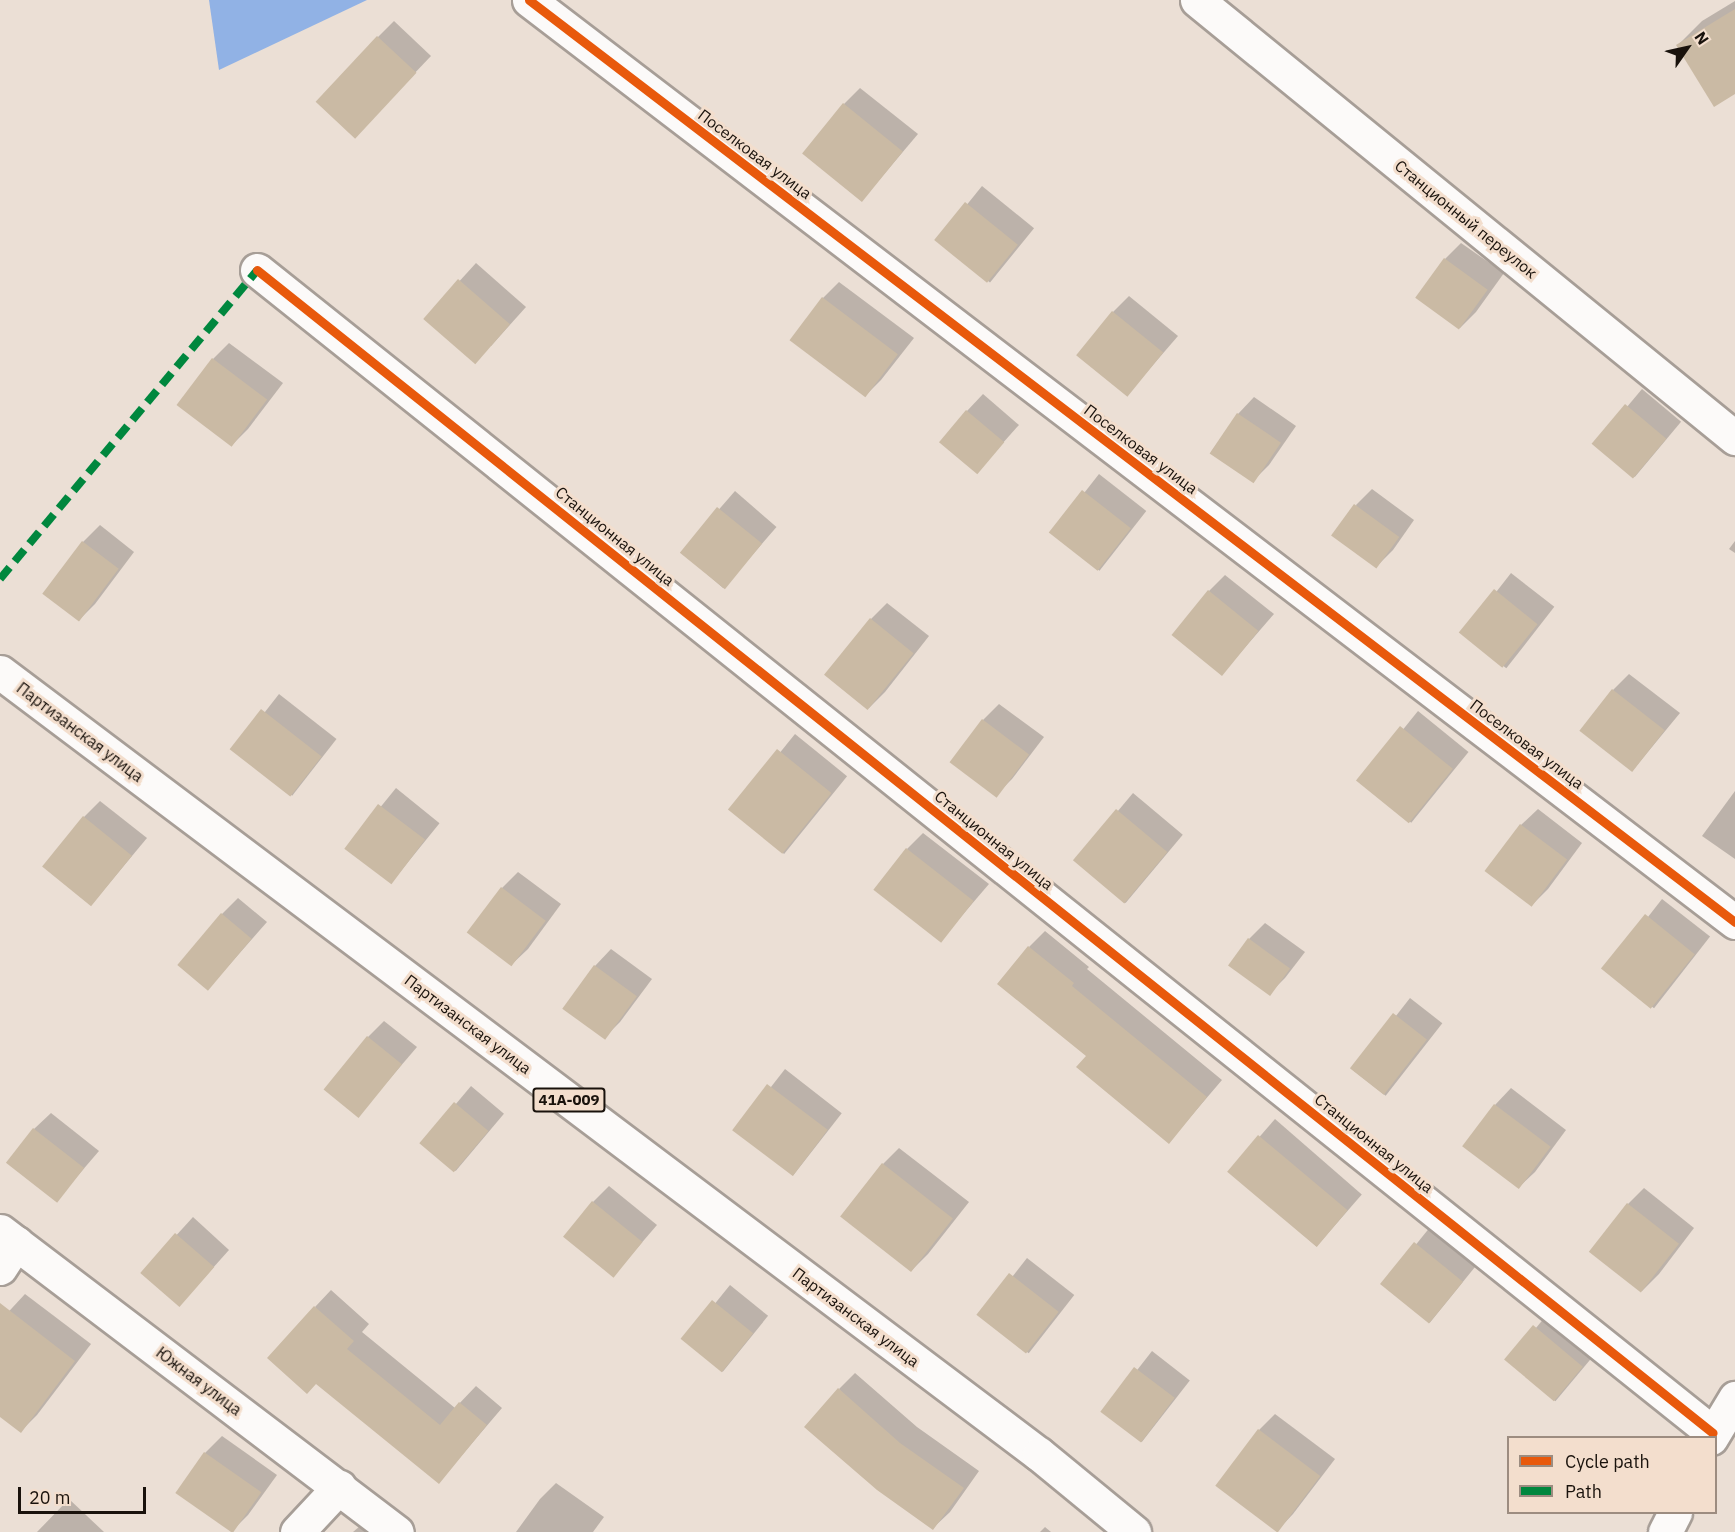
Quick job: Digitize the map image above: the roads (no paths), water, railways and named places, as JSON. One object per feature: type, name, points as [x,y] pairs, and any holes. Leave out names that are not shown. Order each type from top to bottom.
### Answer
[{"type":"street","name":"Поселковая улица","points":[[529,0],[1735,922]]},
{"type":"street","name":"Станционный переулок","points":[[1197,0],[1735,438]]},
{"type":"street","name":"Станционная улица","points":[[257,270],[1712,1435]]},
{"type":"street","name":"Партизанская улица","points":[[0,672],[1039,1454],[1134,1532]]},
{"type":"street","name":"Южная улица","points":[[5,1247],[339,1487],[397,1532]]},
{"type":"street","points":[[1712,1435],[1735,1398]]},
{"type":"street","points":[[297,1532],[339,1487]]},
{"type":"street","points":[[1665,1532],[1674,1514]]},
{"type":"water","points":[[209,0],[367,0],[219,70]]}]
